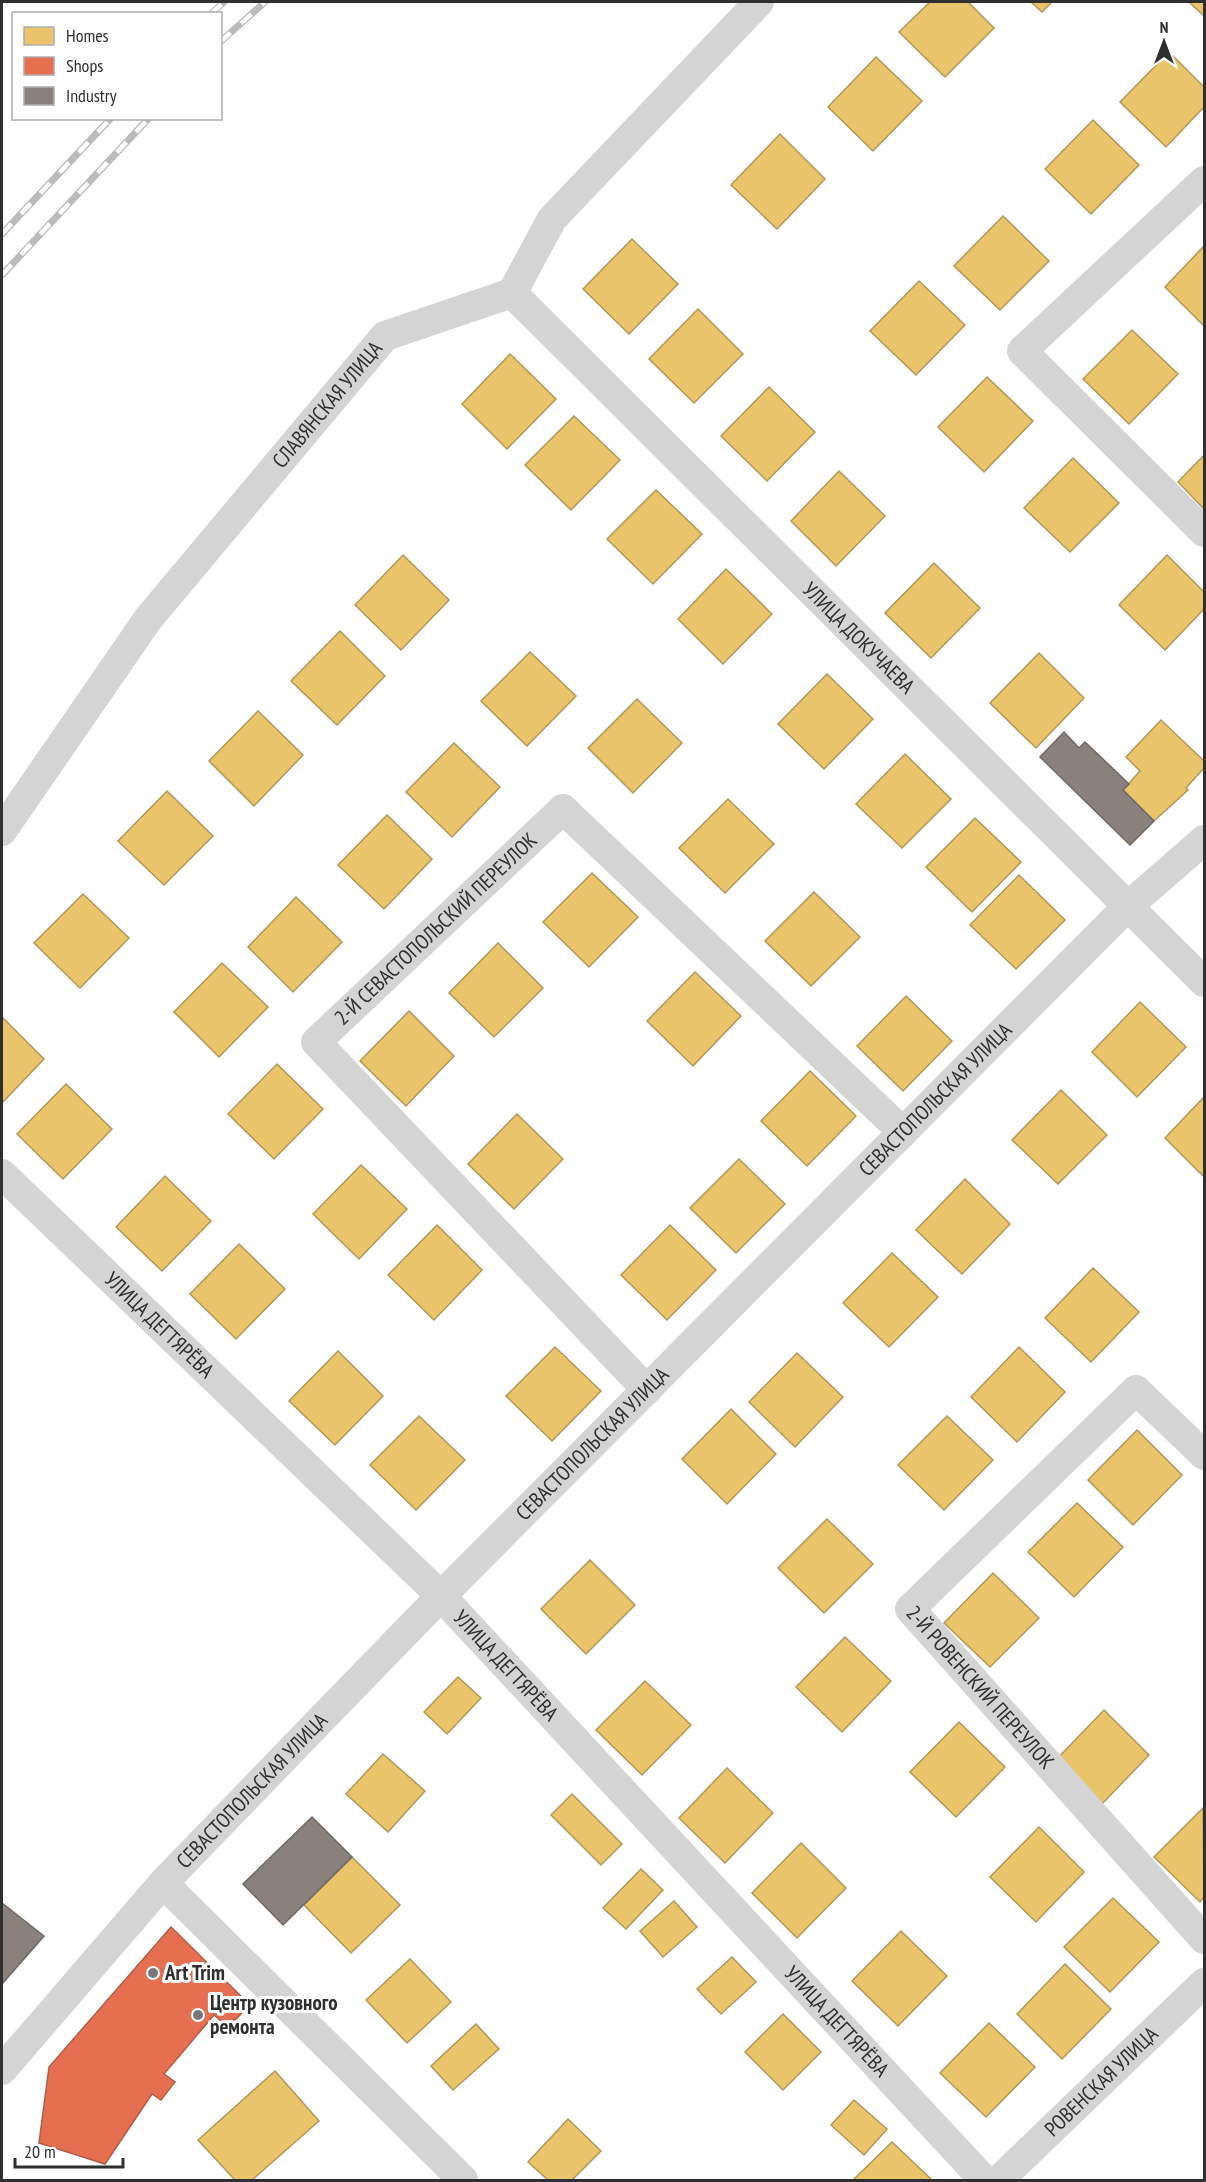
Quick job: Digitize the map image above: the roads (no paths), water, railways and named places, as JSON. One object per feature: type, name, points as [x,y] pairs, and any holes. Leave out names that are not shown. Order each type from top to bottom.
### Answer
[{"type":"street","points":[[512,293],[552,219],[759,2]]},
{"type":"street","points":[[1204,181],[1022,351],[1204,532]]},
{"type":"street","name":"СЛАВЯНСКАЯ УЛИЦА","points":[[2,831],[148,619],[385,336],[512,293]]},
{"type":"street","name":"УЛИЦА ДОКУЧАЕВА","points":[[512,293],[1204,982]]},
{"type":"street","name":"2-Й СЕВАСТОПОЛЬСКИЙ ПЕРЕУЛОК","points":[[647,1390],[316,1042],[563,808],[903,1132]]},
{"type":"street","name":"СЕВАСТОПОЛЬСКАЯ УЛИЦА","points":[[2,2070],[163,1883],[441,1596],[1128,906],[1204,840]]},
{"type":"street","name":"УЛИЦА ДЕГТЯРЁВА","points":[[2,1174],[441,1596],[984,2181]]},
{"type":"street","name":"2-Й РОВЕНСКИЙ ПЕРЕУЛОК","points":[[1204,1455],[1136,1390],[910,1609],[1204,1939]]},
{"type":"street","points":[[163,1883],[463,2181]]},
{"type":"street","name":"РОВЕНСКАЯ УЛИЦА","points":[[999,2181],[1204,1983]]},
{"type":"railway","points":[[213,12],[224,2]]},
{"type":"railway","points":[[222,40],[265,2]]},
{"type":"railway","points":[[2,234],[109,120]]},
{"type":"railway","points":[[2,275],[147,120]]},
{"type":"place","name":"Art Trim","points":[[153,1973]]},
{"type":"place","name":"Центр кузовного ремонта","points":[[198,2015]]}]
